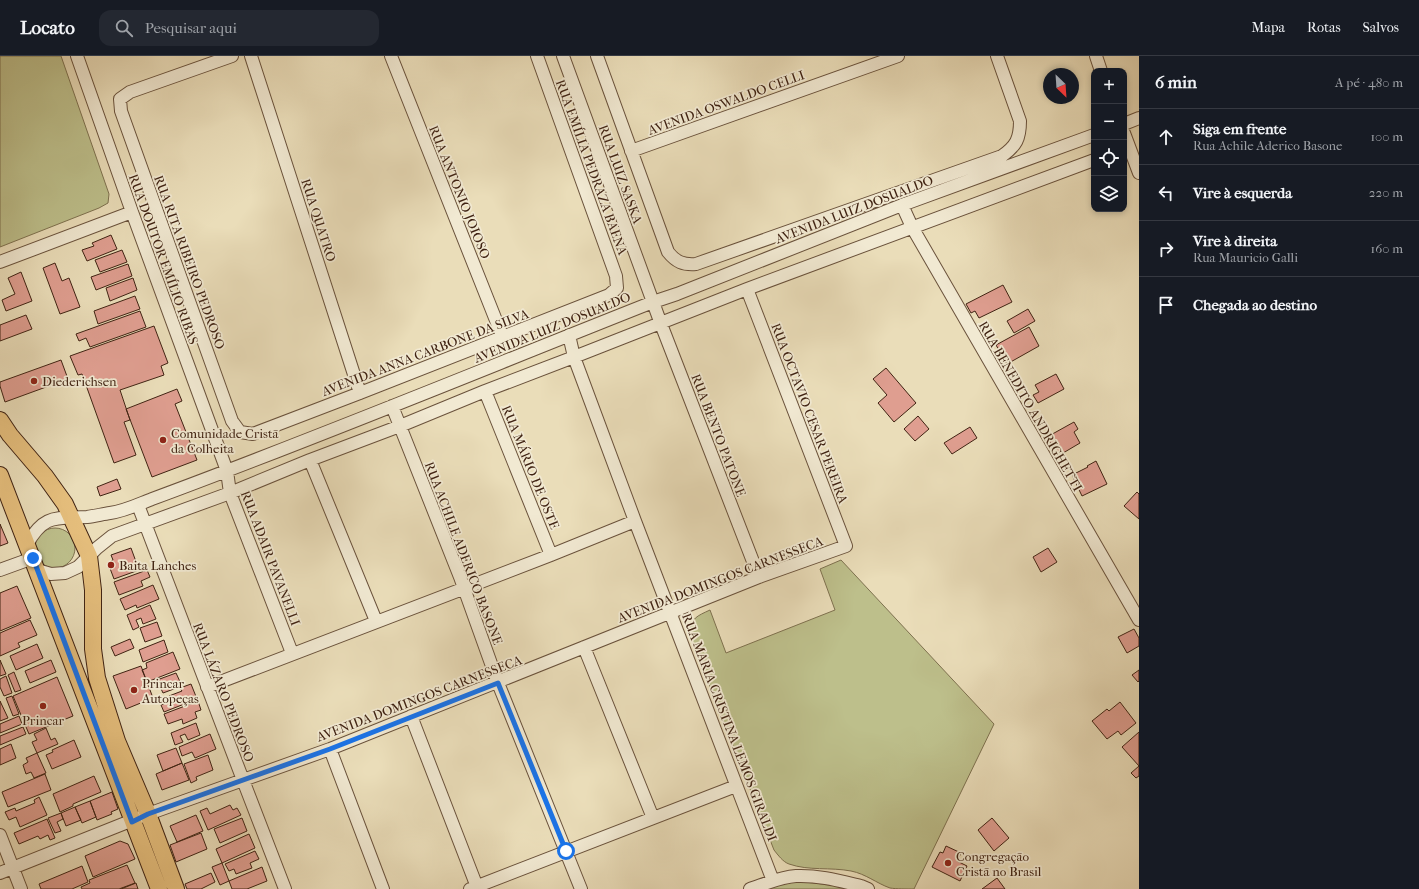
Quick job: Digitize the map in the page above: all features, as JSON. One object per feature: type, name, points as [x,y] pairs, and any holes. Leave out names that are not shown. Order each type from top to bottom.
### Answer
[{"type":"main road","points":[[0,420],[10,435],[45,476],[65,504],[88,556],[93,590],[93,649],[97,678],[117,741],[148,814],[176,889]]},
{"type":"main road","points":[[0,475],[159,889]]},
{"type":"street","name":"RUA DOUTOR EMÍLIO RIBAS","points":[[77,56],[132,212],[227,471]]},
{"type":"street","name":"RUA RITA RIBEIRO PEDROSO","points":[[232,56],[130,92],[120,99],[121,111],[232,421],[240,432]]},
{"type":"street","name":"RUA QUATRO","points":[[251,56],[360,394]]},
{"type":"street","name":"RUA ANTONIO JOIOSO","points":[[391,56],[503,338]]},
{"type":"street","name":"RUA EMÍLIA PEDRAZA BAENA","points":[[537,56],[616,276],[618,288]]},
{"type":"street","name":"RUA LUIZ SASKA","points":[[563,56],[653,302]]},
{"type":"street","points":[[597,56],[668,252],[680,263],[687,264],[696,264],[1002,156],[1017,142],[1020,132],[1020,121],[997,56]]},
{"type":"street","name":"AVENIDA OSWALDO CELLI","points":[[631,151],[898,56]]},
{"type":"street","points":[[1096,56],[1100,68]]},
{"type":"street","points":[[1127,123],[1139,118]]},
{"type":"street","name":"AVENIDA LUIZ DOSUALDO","points":[[32,557],[34,532],[45,522],[58,517],[87,517],[113,513],[138,505],[902,205],[1091,136]]},
{"type":"street","points":[[1131,146],[1139,173]]},
{"type":"street","points":[[0,570],[32,557],[51,574],[65,573],[78,567],[88,556],[112,536],[230,493],[485,391],[747,290],[1091,161]]},
{"type":"street","name":"RUA BENEDITO ANDRIGHETTI","points":[[902,205],[912,227],[1139,620]]},
{"type":"street","points":[[0,262],[132,212]]},
{"type":"street","name":"AVENIDA ANNA CARBONE DA SILVA","points":[[240,432],[253,434],[360,394],[609,295],[618,288]]},
{"type":"street","name":"RUA OCTAVIO CESAR PEREIRA","points":[[747,290],[846,546]]},
{"type":"street","name":"RUA BENTO PATONE","points":[[653,302],[759,577]]},
{"type":"street","name":"RUA MARIA CRISTINA LEMOS GIRALDI","points":[[569,335],[574,357],[635,521],[773,881]]},
{"type":"street","name":"RUA MÁRIO DE OSTE","points":[[485,391],[552,555]]},
{"type":"street","name":"RUA ACHILE ADERICO BASONE","points":[[392,406],[464,588],[498,683],[581,889]]},
{"type":"street","points":[[310,460],[376,621]]},
{"type":"street","name":"RUA ADAIR PAVANELLI","points":[[227,471],[230,493],[292,654]]},
{"type":"street","name":"RUA LÁZARO PEDROSO","points":[[138,505],[285,889]]},
{"type":"street","points":[[207,687],[376,621],[552,555],[635,521]]},
{"type":"street","name":"AVENIDA DOMINGOS CARNESSECA","points":[[0,873],[132,822],[148,814],[330,749],[498,683],[759,577],[846,546]]},
{"type":"street","points":[[584,648],[653,818]]},
{"type":"street","points":[[411,716],[474,888],[736,786]]},
{"type":"street","points":[[330,749],[383,889]]},
{"type":"street","points":[[0,835],[21,889]]},
{"type":"street","points":[[750,889],[773,881],[795,876],[818,876],[868,889]]},
{"type":"green space","points":[[0,56],[61,56],[109,194],[108,203],[99,208],[0,247]]},
{"type":"green space","points":[[59,528],[66,531],[72,537],[75,548],[74,556],[66,565],[59,568],[51,568],[44,565],[36,556],[35,544],[38,537],[47,529]]},
{"type":"green space","points":[[841,560],[994,724],[914,889],[890,888],[861,874],[851,871],[797,866],[787,863],[779,856],[774,850],[689,633],[691,624],[695,618],[710,610],[726,653],[835,610],[820,569]]},
{"type":"green space","points":[[804,882],[833,885],[846,889],[767,889],[784,883]]},
{"type":"building","points":[[111,235],[117,249],[87,261],[82,250],[94,246],[92,243]]},
{"type":"building","points":[[122,250],[127,262],[100,272],[95,260]]},
{"type":"building","points":[[55,263],[62,281],[69,278],[80,307],[60,314],[43,268]]},
{"type":"building","points":[[128,264],[132,276],[96,290],[91,277]]},
{"type":"building","points":[[21,272],[32,301],[6,311],[2,300],[15,294],[8,278]]},
{"type":"building","points":[[133,278],[137,290],[110,301],[106,288]]},
{"type":"building","points":[[1003,285],[1012,302],[979,318],[975,311],[971,313],[966,304]]},
{"type":"building","points":[[135,296],[140,309],[98,324],[94,311]]},
{"type":"building","points":[[1028,309],[1035,321],[1014,333],[1007,321]]},
{"type":"building","points":[[140,311],[146,327],[90,347],[86,338],[79,341],[76,334]]},
{"type":"building","points":[[26,315],[32,329],[0,341],[0,325]]},
{"type":"building","points":[[154,326],[168,363],[161,366],[164,375],[120,390],[130,420],[124,422],[136,455],[114,463],[82,374],[78,375],[70,356]]},
{"type":"building","points":[[1029,327],[1039,346],[1007,364],[996,345]]},
{"type":"building","name":"Diederichsen","points":[[61,360],[68,379],[5,402],[0,382]]},
{"type":"building","points":[[886,368],[916,403],[894,422],[878,403],[887,395],[873,379]]},
{"type":"building","points":[[1056,374],[1064,389],[1038,403],[1033,395],[1039,392],[1035,385]]},
{"type":"building","name":"Comunidade Cristã da Colheita","points":[[177,389],[182,401],[175,404],[197,460],[152,477],[126,409]]},
{"type":"building","points":[[918,416],[929,429],[915,441],[904,429]]},
{"type":"building","points":[[1074,422],[1078,429],[1074,432],[1080,443],[1058,456],[1047,437]]},
{"type":"building","points":[[970,427],[977,438],[952,454],[944,443]]},
{"type":"building","points":[[1096,461],[1107,484],[1082,496],[1072,475]]},
{"type":"building","points":[[117,479],[121,489],[100,496],[97,487]]},
{"type":"building","points":[[1137,492],[1139,494],[1139,519],[1124,506]]},
{"type":"building","points":[[0,524],[8,543],[0,546]]},
{"type":"building","points":[[131,548],[139,570],[114,579],[108,563],[113,560],[111,555]]},
{"type":"building","points":[[1048,548],[1057,562],[1041,572],[1033,557]]},
{"type":"building","points":[[147,570],[150,577],[141,581],[143,586],[119,595],[114,582]]},
{"type":"building","points":[[153,585],[159,599],[137,608],[136,605],[125,610],[120,599]]},
{"type":"building","points":[[17,586],[31,618],[0,631],[0,593]]},
{"type":"building","points":[[150,605],[156,619],[143,624],[141,618],[136,620],[139,627],[133,630],[127,615]]},
{"type":"building","points":[[30,620],[37,635],[18,643],[20,647],[0,656],[0,633]]},
{"type":"building","points":[[157,622],[162,636],[145,642],[140,628]]},
{"type":"building","points":[[1134,629],[1139,638],[1139,646],[1127,653],[1118,637]]},
{"type":"building","points":[[130,639],[134,648],[115,656],[111,647]]},
{"type":"building","points":[[164,640],[168,652],[143,662],[139,650]]},
{"type":"building","points":[[37,644],[43,658],[16,670],[10,656]]},
{"type":"building","points":[[173,652],[180,669],[147,682],[142,670],[147,668],[146,663]]},
{"type":"building","points":[[0,660],[6,674],[0,676]]},
{"type":"building","points":[[51,660],[56,672],[30,683],[25,671]]},
{"type":"building","name":"Princar Autopeças","points":[[141,666],[153,698],[126,709],[113,676]]},
{"type":"building","points":[[1139,670],[1139,681],[1138,682],[1132,675]]},
{"type":"building","points":[[14,672],[21,690],[15,692],[8,675]]},
{"type":"building","points":[[176,673],[182,686],[163,693],[157,680]]},
{"type":"building","points":[[6,676],[12,693],[4,696],[0,687],[0,679]]},
{"type":"building","name":"Princar","points":[[57,677],[73,716],[29,734],[13,696]]},
{"type":"building","points":[[191,684],[197,699],[164,712],[161,705],[171,701],[169,696],[182,691],[180,688]]},
{"type":"building","points":[[12,696],[19,714],[13,716],[6,698]]},
{"type":"building","points":[[0,701],[8,718],[0,721]]},
{"type":"building","points":[[198,701],[201,710],[195,712],[197,718],[183,724],[182,719],[168,724],[164,714]]},
{"type":"building","points":[[1120,702],[1136,723],[1121,735],[1118,731],[1107,739],[1092,721],[1107,709],[1109,711]]},
{"type":"building","points":[[19,716],[22,724],[0,733],[0,724]]},
{"type":"building","points":[[196,723],[200,735],[188,740],[185,734],[180,736],[183,742],[175,745],[171,733]]},
{"type":"building","points":[[23,727],[26,734],[0,745],[0,736]]},
{"type":"building","points":[[46,728],[51,740],[55,738],[58,744],[37,753],[32,742],[37,740],[34,734]]},
{"type":"building","points":[[1139,732],[1139,766],[1122,747]]},
{"type":"building","points":[[210,734],[216,749],[195,758],[192,752],[182,756],[179,747]]},
{"type":"building","points":[[74,740],[81,757],[52,769],[46,755],[53,752],[52,750]]},
{"type":"building","points":[[11,744],[16,758],[0,765],[0,749]]},
{"type":"building","points":[[176,748],[182,763],[163,771],[157,755]]},
{"type":"building","points":[[37,753],[46,773],[34,778],[31,772],[26,774],[23,765],[28,762],[26,758]]},
{"type":"building","points":[[208,755],[213,770],[196,777],[197,780],[191,783],[184,764]]},
{"type":"building","points":[[182,763],[189,780],[162,790],[156,774]]},
{"type":"building","points":[[1139,766],[1139,776],[1136,778],[1131,773]]},
{"type":"building","points":[[45,774],[51,790],[8,807],[2,792]]},
{"type":"building","points":[[94,776],[101,792],[73,804],[73,806],[60,812],[53,794]]},
{"type":"building","points":[[112,792],[118,809],[111,812],[112,814],[97,820],[90,801]]},
{"type":"building","points":[[39,797],[47,815],[20,827],[16,817],[9,820],[5,812],[15,808],[16,811],[35,803],[34,800]]},
{"type":"building","points":[[90,801],[96,817],[82,823],[75,807]]},
{"type":"building","points":[[230,805],[233,810],[237,808],[241,815],[208,830],[200,811],[207,808],[210,814]]},
{"type":"building","points":[[75,807],[81,820],[66,826],[61,813]]},
{"type":"building","points":[[61,813],[63,819],[57,822],[61,831],[55,833],[48,818]]},
{"type":"building","points":[[196,815],[203,831],[177,842],[170,826]]},
{"type":"building","points":[[242,818],[247,831],[220,843],[214,829]]},
{"type":"building","points":[[992,818],[1009,838],[994,851],[978,830]]},
{"type":"building","points":[[47,819],[55,838],[50,840],[48,835],[40,839],[38,836],[19,844],[14,833]]},
{"type":"building","points":[[201,833],[207,849],[176,862],[170,845]]},
{"type":"building","points":[[249,834],[255,848],[222,863],[216,849]]},
{"type":"building","points":[[120,841],[128,844],[135,859],[93,877],[85,856]]},
{"type":"building","name":"Congregação Cristã no Brasil","points":[[946,846],[961,853],[957,861],[967,866],[960,881],[932,867],[940,852],[943,853]]},
{"type":"building","points":[[255,851],[259,859],[250,863],[252,868],[236,874],[234,869],[229,871],[225,864]]},
{"type":"building","points":[[222,863],[229,881],[220,885],[212,867]]},
{"type":"building","points":[[127,865],[135,883],[119,889],[82,889],[81,887],[90,883],[89,880]]},
{"type":"building","points":[[82,866],[88,882],[72,889],[41,889],[39,884]]},
{"type":"building","points":[[262,867],[267,881],[247,889],[232,889],[229,881]]},
{"type":"building","points":[[211,873],[215,882],[201,889],[187,889],[185,884]]},
{"type":"building","points":[[997,878],[1005,889],[982,889]]},
{"type":"building","points":[[136,883],[138,889],[121,889]]},
{"type":"place","name":"Diederichsen","points":[[34,381]]},
{"type":"place","name":"Comunidade Cristã da Colheita","points":[[163,440]]},
{"type":"place","name":"Baita Lanches","points":[[111,565]]},
{"type":"place","name":"Princar Autopeças","points":[[134,690]]},
{"type":"place","name":"Princar","points":[[43,706]]},
{"type":"place","name":"Congregação Cristã no Brasil","points":[[948,863]]},
{"type":"route","points":[[33,558],[132,822],[148,814],[330,749],[498,683],[566,851]]}]
